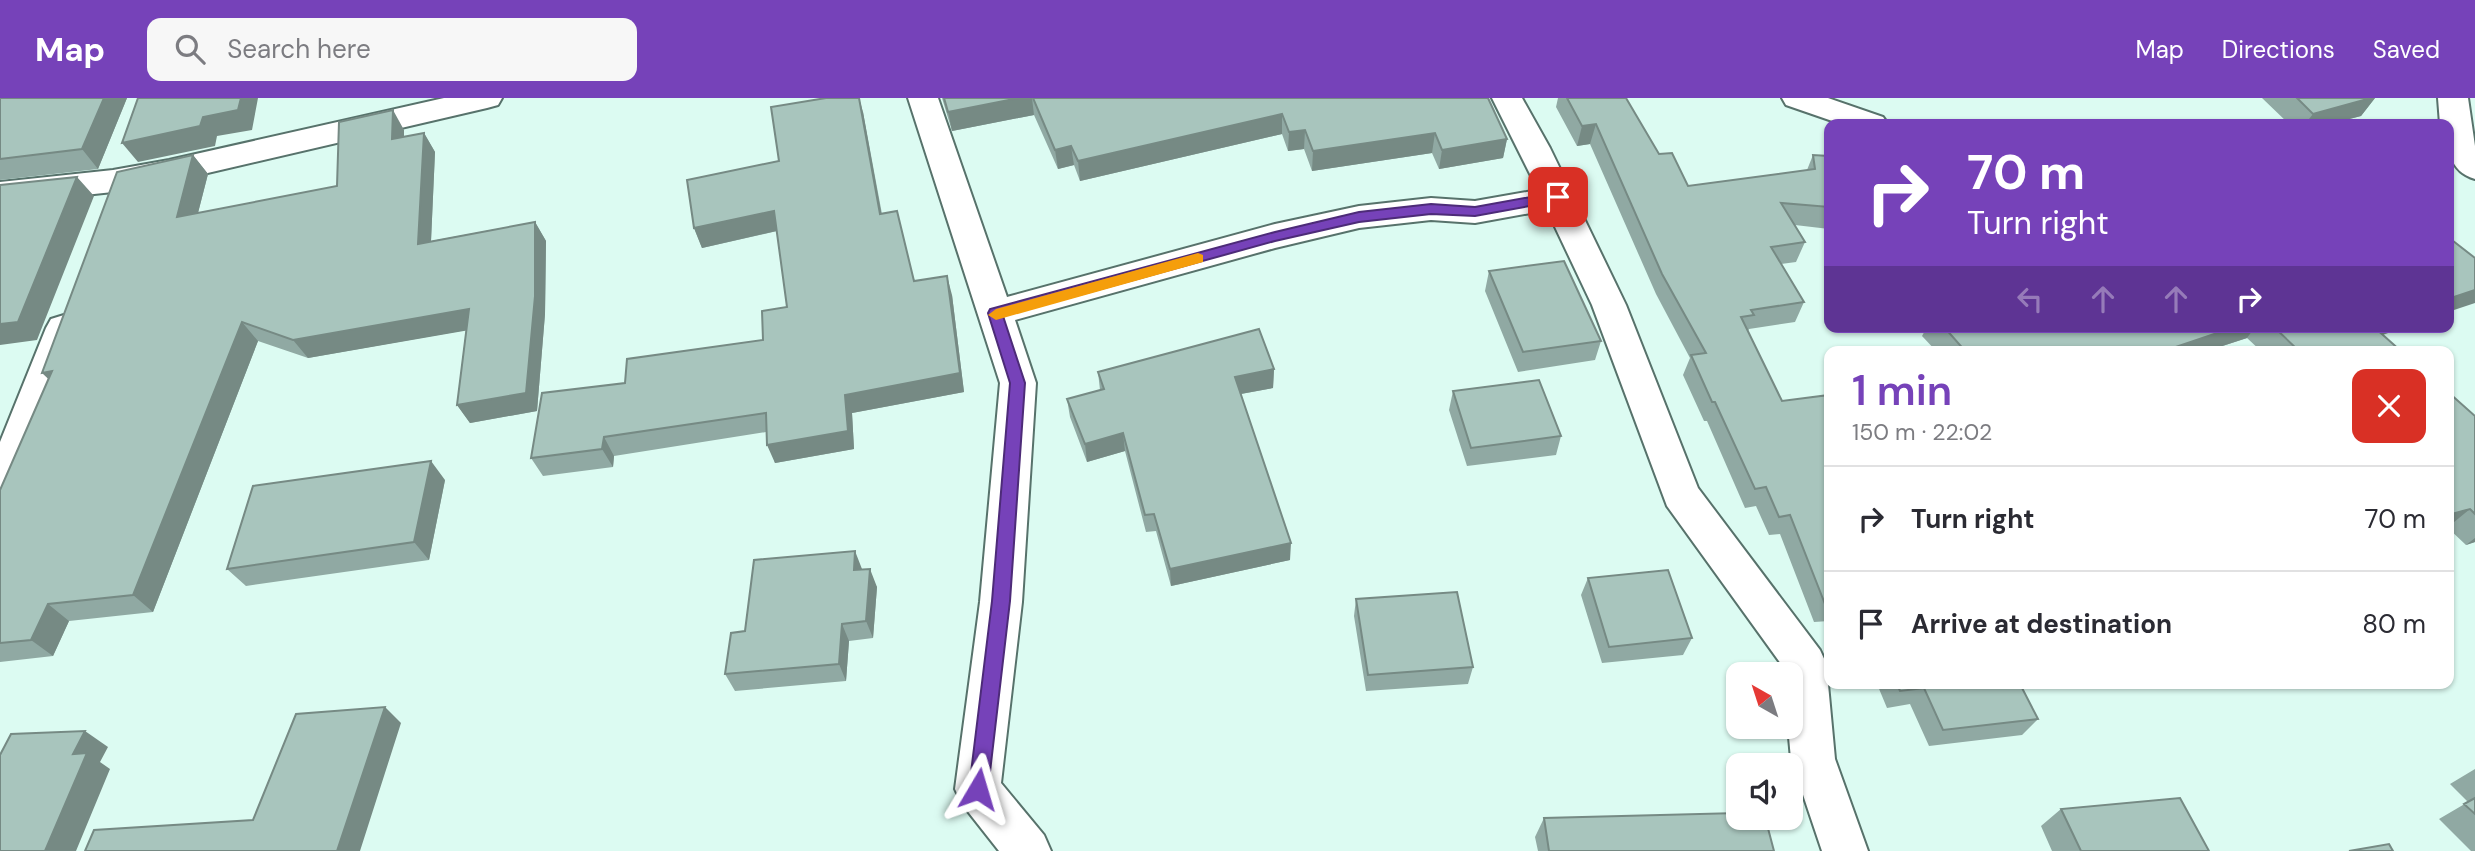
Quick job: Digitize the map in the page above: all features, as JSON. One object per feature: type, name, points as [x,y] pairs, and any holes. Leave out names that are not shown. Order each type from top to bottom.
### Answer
[{"type":"street","points":[[0,192],[113,181],[228,159],[487,98]]},
{"type":"street","points":[[923,98],[1018,383],[1001,601],[978,789],[1028,851]]},
{"type":"street","points":[[1507,98],[1609,304],[1681,495],[1804,663],[1813,759],[1845,851]]},
{"type":"street","points":[[1797,98],[1858,119]]},
{"type":"street","points":[[2453,98],[2460,153]]},
{"type":"street","points":[[107,215],[115,192],[113,181],[126,145]]},
{"type":"street","points":[[995,313],[1275,236],[1359,217],[1431,209],[1475,212],[1558,197]]},
{"type":"street","points":[[0,481],[13,457],[76,296]]},
{"type":"building","points":[[0,98],[104,98],[82,149],[0,159]]},
{"type":"building","points":[[138,98],[241,98],[238,110],[203,117],[200,126],[122,143]]},
{"type":"building","points":[[826,98],[859,98],[880,214],[897,211],[914,281],[947,276],[960,373],[845,395],[848,431],[767,445],[766,413],[604,437],[602,449],[531,458],[542,393],[625,383],[627,359],[763,340],[762,311],[787,307],[774,211],[694,228],[687,180],[779,161],[771,107]]},
{"type":"building","points":[[944,98],[1019,98],[948,112]]},
{"type":"building","points":[[1033,98],[1488,98],[1507,139],[1442,150],[1435,133],[1313,151],[1305,130],[1289,132],[1282,114],[1078,161],[1071,146],[1055,150]]},
{"type":"building","points":[[1567,98],[1626,98],[1659,154],[1672,153],[1688,186],[1815,169],[1813,155],[1824,156],[1824,207],[1781,203],[1805,242],[1771,247],[1804,302],[1751,310],[1754,315],[1741,317],[1782,401],[1824,396],[1824,601],[1790,515],[1779,517],[1766,487],[1755,489],[1715,402],[1712,402],[1691,355],[1706,353],[1662,274],[1596,124],[1582,126]]},
{"type":"building","points":[[2297,98],[2371,98],[2313,114]]},
{"type":"building","points":[[393,110],[392,139],[424,133],[418,244],[535,222],[535,296],[526,393],[457,405],[469,309],[293,340],[242,322],[133,595],[48,604],[31,640],[0,643],[0,490],[52,371],[42,373],[117,172],[193,155],[177,217],[337,186],[339,122]]},
{"type":"building","points":[[77,177],[18,322],[0,324],[0,185]]},
{"type":"building","points":[[2454,242],[2475,258],[2475,290],[2454,297]]},
{"type":"building","points":[[1564,261],[1601,341],[1523,352],[1489,271]]},
{"type":"building","points":[[1259,329],[1274,369],[1235,377],[1291,543],[1170,569],[1154,514],[1145,515],[1123,433],[1085,444],[1067,399],[1104,389],[1098,372]]},
{"type":"building","points":[[1949,333],[2217,333],[2179,346],[1961,346]]},
{"type":"building","points":[[2280,333],[2381,333],[2395,346],[2294,346]]},
{"type":"building","points":[[1539,380],[1561,436],[1471,448],[1453,391]]},
{"type":"building","points":[[2454,397],[2475,416],[2475,514],[2470,509],[2454,513]]},
{"type":"building","points":[[431,461],[414,542],[227,569],[253,486]]},
{"type":"building","points":[[855,551],[854,570],[870,569],[866,621],[842,624],[839,664],[725,674],[731,633],[745,631],[754,560]]},
{"type":"building","points":[[1668,570],[1692,638],[1609,647],[1588,578]]},
{"type":"building","points":[[1457,592],[1473,667],[1368,675],[1356,599]]},
{"type":"building","points":[[1924,689],[2023,689],[2038,719],[1943,730]]},
{"type":"building","points":[[385,707],[337,851],[85,851],[94,830],[253,820],[296,714]]},
{"type":"building","points":[[85,731],[73,754],[87,753],[45,851],[0,851],[0,755],[11,734]]},
{"type":"building","points":[[2180,798],[2209,851],[2081,851],[2061,809]]},
{"type":"building","points":[[2475,798],[2475,814],[2464,804]]},
{"type":"building","points":[[1726,813],[1726,830],[1768,830],[1774,851],[1549,851],[1544,818]]},
{"type":"building","points":[[2389,844],[2393,851],[2349,851]]},
{"type":"slow traffic","points":[[996,315],[995,313],[1198,258]]},
{"type":"route","points":[[978,789],[1001,601],[1018,383],[995,313],[1275,236],[1359,217],[1431,209],[1475,212],[1558,197]]}]
